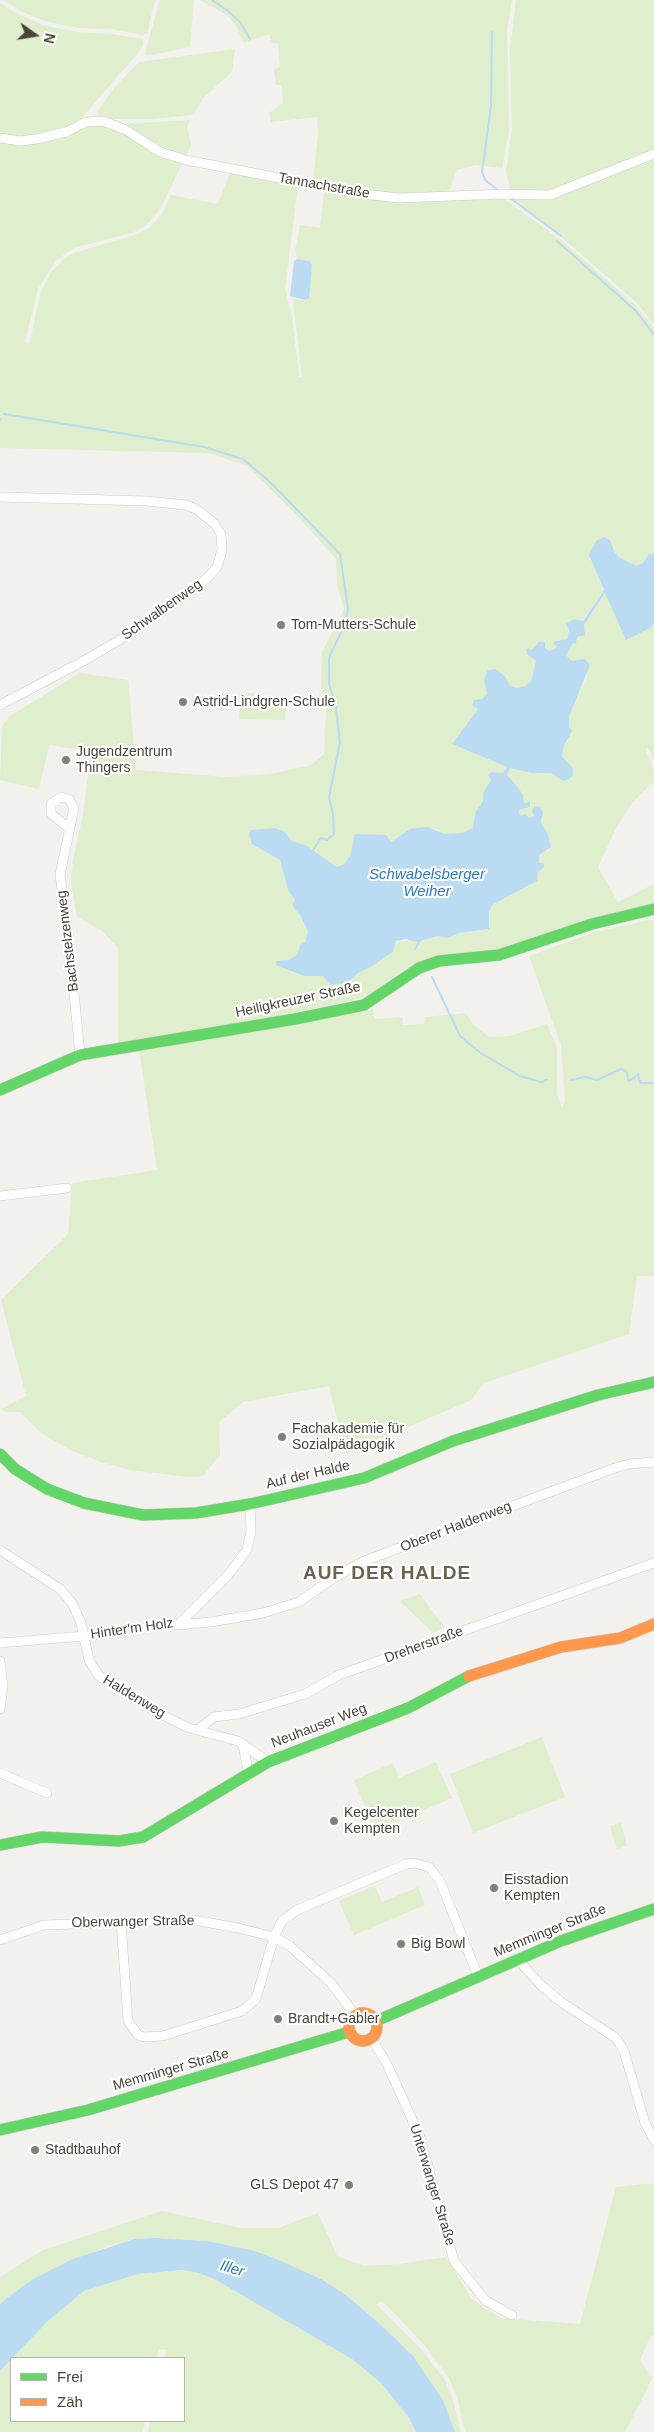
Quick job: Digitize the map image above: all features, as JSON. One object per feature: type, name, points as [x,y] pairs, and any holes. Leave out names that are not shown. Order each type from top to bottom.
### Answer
[{"type":"street","name":"Tannachstraße","points":[[0,138],[36,139],[66,132],[86,122],[103,122],[126,130],[160,152],[186,160],[362,194],[400,198],[503,194],[550,195],[654,154]]},
{"type":"street","name":"Schwalbenweg","points":[[0,497],[146,501],[186,506],[196,509],[215,524],[221,534],[222,550],[218,567],[152,619],[87,659],[0,705]]},
{"type":"street","name":"Bachstelzenweg","points":[[69,828],[60,875],[68,931],[80,1055]]},
{"type":"street","name":"Heiligkreuzer Straße","points":[[0,1089],[80,1055],[256,1026],[364,1004],[405,976],[426,965],[439,961],[499,955],[592,924],[654,909]]},
{"type":"street","points":[[0,1196],[67,1188]]},
{"type":"street","name":"Auf der Halde","points":[[0,1454],[15,1469],[47,1489],[84,1503],[143,1515],[196,1513],[250,1504],[364,1478],[453,1441],[598,1395],[654,1382]]},
{"type":"street","name":"Oberer Haldenweg","points":[[178,1624],[211,1622],[263,1613],[299,1602],[335,1577],[364,1561],[615,1468],[628,1464],[654,1462]]},
{"type":"street","name":"Hinter'm Holz","points":[[0,1643],[127,1632],[157,1625],[178,1624],[228,1575],[247,1550],[251,1531],[250,1504]]},
{"type":"street","name":"Haldenweg","points":[[0,1550],[60,1589],[72,1603],[81,1622],[89,1660],[99,1676],[158,1713],[188,1728],[243,1745],[268,1762]]},
{"type":"street","name":"Dreherstraße","points":[[198,1730],[214,1717],[239,1714],[305,1694],[339,1675],[654,1563]]},
{"type":"street","name":"Neuhauser Weg","points":[[0,1845],[42,1837],[120,1841],[143,1837],[268,1762],[408,1708],[450,1684],[478,1673],[561,1647],[620,1638],[654,1624]]},
{"type":"street","points":[[0,1662],[3,1686],[0,1709]]},
{"type":"street","points":[[243,1745],[249,1775]]},
{"type":"street","points":[[0,1773],[47,1793]]},
{"type":"street","points":[[121,1922],[128,2021],[138,2035],[153,2038],[242,2012],[249,2007],[260,1988],[274,1937],[282,1922],[296,1910],[406,1864],[419,1864],[429,1867],[440,1881],[478,1976]]},
{"type":"street","name":"Memminger Straße","points":[[376,2022],[587,1930],[654,1909]]},
{"type":"street","name":"Oberwanger Straße","points":[[0,1940],[44,1925],[194,1920],[274,1937],[290,1946],[331,1983],[355,2015]]},
{"type":"street","points":[[517,1959],[542,1986],[561,2002],[616,2038],[627,2060],[645,2123],[654,2140]]},
{"type":"street","points":[[369,2014],[376,2022],[376,2032],[372,2038],[358,2040],[349,2032],[349,2022],[355,2015],[369,2014]]},
{"type":"street","name":"Memminger Straße","points":[[0,2130],[88,2110],[349,2032]]},
{"type":"street","name":"Unterwanger Straße","points":[[372,2038],[387,2064],[420,2137],[454,2261],[486,2301],[512,2315]]},
{"type":"green space","points":[[3,0],[155,0],[147,33],[143,35],[112,29],[77,28],[45,21],[27,14]]},
{"type":"green space","points":[[160,0],[194,0],[190,47],[147,56],[145,53]]},
{"type":"green space","points":[[200,0],[512,0],[507,31],[509,130],[502,168],[476,165],[457,170],[448,194],[400,195],[313,183],[318,133],[317,117],[271,122],[269,113],[283,103],[282,85],[276,85],[274,69],[280,67],[278,44],[272,43],[269,34],[244,43],[236,26],[227,15]]},
{"type":"green space","points":[[516,0],[654,0],[654,152],[549,193],[514,192],[510,189],[506,171],[512,130],[510,50]]},
{"type":"green space","points":[[0,3],[15,13],[43,25],[77,32],[112,34],[143,39],[143,45],[79,121],[64,129],[36,137],[0,136]]},
{"type":"green space","points":[[235,49],[232,72],[203,98],[194,115],[152,119],[111,119],[101,118],[97,112],[114,88],[139,62]]},
{"type":"green space","points":[[190,120],[187,126],[191,145],[185,158],[162,151],[121,124]]},
{"type":"green space","points":[[103,124],[112,126],[183,162],[159,211],[146,225],[134,232],[74,248],[56,260],[38,289],[25,342],[29,345],[41,291],[52,271],[64,259],[76,252],[136,235],[149,228],[162,214],[170,195],[218,204],[231,171],[298,186],[285,289],[292,317],[299,377],[302,377],[293,299],[305,300],[309,261],[297,259],[295,250],[300,225],[320,228],[324,191],[400,201],[503,198],[563,242],[634,304],[654,328],[654,554],[649,554],[643,563],[636,566],[619,557],[614,551],[589,555],[604,590],[582,621],[569,630],[567,639],[556,641],[557,647],[550,651],[545,648],[544,642],[539,642],[531,652],[532,659],[536,661],[531,681],[525,686],[517,688],[509,685],[486,684],[487,694],[452,744],[507,767],[503,773],[492,772],[491,780],[483,793],[483,801],[475,813],[473,828],[462,833],[446,834],[434,829],[410,829],[395,841],[350,856],[344,864],[337,867],[307,846],[292,841],[284,831],[275,828],[266,829],[273,856],[280,860],[288,890],[295,900],[296,909],[308,931],[305,942],[300,945],[297,955],[288,960],[278,961],[323,976],[330,985],[347,983],[358,973],[371,967],[393,952],[396,942],[438,936],[447,938],[460,933],[488,929],[489,912],[492,905],[529,886],[539,863],[539,855],[551,847],[548,834],[541,822],[543,817],[534,816],[529,818],[526,814],[520,817],[519,810],[530,807],[530,802],[524,803],[523,795],[517,786],[506,776],[510,768],[531,773],[551,773],[563,781],[573,768],[562,756],[564,746],[568,741],[569,717],[587,676],[580,661],[572,661],[566,655],[573,642],[576,644],[577,637],[581,636],[585,631],[584,625],[606,593],[633,634],[652,627],[654,622],[654,761],[648,747],[645,749],[654,770],[654,781],[632,803],[617,826],[598,867],[618,902],[654,884],[654,905],[497,951],[437,956],[418,962],[398,973],[373,992],[354,1000],[269,1018],[118,1044],[118,948],[101,930],[77,917],[71,882],[89,767],[82,750],[49,745],[39,789],[0,780],[2,726],[10,716],[80,673],[128,680],[136,770],[228,777],[270,774],[311,765],[324,754],[326,711],[321,686],[322,652],[344,609],[337,585],[336,559],[293,511],[247,466],[209,453],[0,448],[0,141],[87,125]]},
{"type":"green space","points":[[654,157],[654,324],[636,302],[565,240],[509,198],[538,198]]},
{"type":"green space","points":[[240,693],[254,693],[254,698],[286,698],[285,720],[239,719]]},
{"type":"green space","points":[[654,919],[654,1276],[637,1276],[629,1334],[484,1383],[471,1400],[346,1454],[329,1386],[243,1402],[219,1422],[220,1455],[203,1476],[189,1477],[130,1470],[101,1462],[70,1450],[41,1433],[20,1412],[5,1412],[1,1409],[26,1396],[1,1300],[68,1234],[72,1183],[157,1170],[139,1050],[373,1010],[375,1019],[402,1017],[403,1025],[424,1024],[425,1017],[466,1013],[473,1024],[489,1037],[510,1036],[547,1024],[557,1047],[557,1094],[562,1108],[565,1101],[561,1045],[529,956],[595,932]]},
{"type":"green space","points":[[420,1594],[444,1627],[433,1633],[400,1601]]},
{"type":"green space","points":[[542,1737],[565,1797],[473,1833],[450,1774]]},
{"type":"green space","points":[[436,1762],[452,1798],[375,1831],[354,1780],[393,1763],[399,1778]]},
{"type":"green space","points":[[621,1823],[627,1846],[617,1849],[610,1826]]},
{"type":"green space","points":[[375,1886],[382,1902],[418,1887],[425,1905],[354,1935],[339,1901]]},
{"type":"green space","points":[[654,2183],[654,2336],[651,2335],[640,2360],[652,2379],[625,2432],[465,2432],[457,2397],[449,2378],[426,2347],[399,2318],[382,2301],[376,2304],[421,2349],[445,2380],[452,2397],[461,2432],[455,2432],[443,2400],[413,2356],[379,2323],[347,2296],[274,2258],[207,2241],[155,2238],[134,2239],[107,2246],[33,2279],[0,2304],[0,2277],[43,2250],[162,2211],[241,2228],[278,2228],[318,2213],[337,2256],[364,2266],[400,2264],[446,2257],[472,2299],[500,2318],[580,2324],[616,2187]]},
{"type":"green space","points":[[183,2270],[199,2273],[214,2279],[352,2359],[382,2384],[409,2418],[416,2432],[148,2432],[150,2422],[185,2422],[185,2357],[164,2357],[168,2350],[159,2349],[156,2357],[14,2357],[48,2321],[84,2291],[138,2274]]},
{"type":"green space","points":[[10,2361],[10,2422],[145,2422],[143,2432],[0,2432],[0,2371]]},
{"type":"water","points":[[297,259],[309,261],[312,265],[309,298],[305,300],[290,296],[294,261]]},
{"type":"water","name":"Schwabelsberger Weiher","points":[[604,537],[610,540],[614,551],[619,557],[636,566],[643,563],[649,554],[654,554],[654,622],[652,627],[626,640],[605,593],[584,625],[585,635],[577,637],[576,644],[573,643],[566,655],[572,661],[585,659],[590,665],[569,717],[569,727],[572,731],[564,746],[562,756],[573,768],[573,775],[563,781],[551,773],[531,773],[510,768],[507,775],[523,795],[524,803],[530,802],[530,807],[519,810],[520,816],[526,814],[529,818],[534,816],[532,810],[535,806],[540,807],[543,812],[541,822],[548,834],[551,847],[539,855],[539,863],[544,864],[544,867],[538,872],[537,881],[492,905],[489,912],[489,929],[460,933],[447,938],[438,936],[416,942],[406,939],[396,941],[393,952],[371,967],[358,973],[347,983],[330,985],[323,976],[304,976],[276,965],[277,961],[288,960],[297,955],[300,945],[305,942],[308,931],[292,905],[295,900],[288,890],[280,860],[252,844],[249,834],[251,830],[275,828],[284,831],[292,841],[307,846],[337,867],[344,864],[350,856],[355,834],[386,835],[391,842],[410,829],[426,827],[446,834],[462,833],[473,828],[475,813],[483,801],[483,793],[491,780],[488,775],[492,772],[503,773],[507,767],[452,744],[478,709],[472,705],[474,700],[482,699],[487,694],[484,679],[488,670],[495,669],[505,676],[509,685],[517,688],[525,686],[531,681],[536,661],[527,654],[526,649],[529,648],[531,651],[539,642],[545,642],[545,648],[550,651],[557,647],[553,643],[567,639],[569,630],[566,624],[574,619],[583,621],[604,590],[589,555],[596,541]]},
{"type":"water","name":"Iller","points":[[155,2238],[207,2241],[251,2250],[321,2279],[347,2296],[379,2323],[413,2356],[443,2400],[455,2432],[416,2432],[409,2418],[382,2384],[352,2359],[214,2279],[199,2273],[183,2270],[138,2274],[84,2291],[48,2321],[13,2357],[10,2357],[10,2361],[0,2371],[0,2304],[33,2279],[73,2259],[134,2239]]},
{"type":"waterway","points":[[212,0],[241,23],[250,39]]},
{"type":"waterway","points":[[492,32],[491,106],[482,172],[485,180],[498,190]]},
{"type":"waterway","points":[[510,198],[561,236]]},
{"type":"waterway","points":[[557,241],[636,311],[654,335]]},
{"type":"waterway","points":[[4,414],[204,447],[243,459],[270,482],[340,554],[348,609],[344,626],[329,658],[329,684],[336,708],[340,742],[329,797],[333,814],[334,834],[327,840],[321,838],[313,850]]},
{"type":"waterway","points":[[415,949],[420,940]]},
{"type":"waterway","points":[[432,977],[460,1036],[482,1054],[520,1076],[541,1082],[547,1080]]},
{"type":"waterway","points":[[571,1080],[585,1077],[597,1080],[621,1069],[627,1072],[628,1081],[638,1074],[640,1083],[654,1083]]},
{"type":"traffic: fast","points":[[0,1090],[80,1055],[295,1019],[364,1005],[419,968],[439,961],[499,955],[592,924],[654,909]]},
{"type":"traffic: fast","points":[[0,1454],[15,1469],[47,1489],[84,1503],[143,1515],[196,1513],[250,1504],[364,1478],[453,1441],[598,1395],[654,1382]]},
{"type":"traffic: fast","points":[[0,1845],[42,1837],[119,1841],[143,1837],[268,1762],[408,1708],[469,1676]]},
{"type":"traffic: fast","points":[[376,2021],[561,1941],[654,1909]]},
{"type":"traffic: fast","points":[[0,2130],[88,2110],[349,2032]]},
{"type":"traffic: slow","points":[[469,1676],[561,1647],[620,1638],[654,1624]]},
{"type":"traffic: slow","points":[[363,2013],[373,2017],[377,2027],[373,2037],[363,2041],[353,2037],[349,2027],[353,2017],[363,2013]]},
{"type":"place","name":"Tom-Mutters-Schule","points":[[281,625]]},
{"type":"place","name":"Astrid-Lindgren-Schule","points":[[183,702]]},
{"type":"place","name":"Jugendzentrum Thingers","points":[[66,760]]},
{"type":"place","name":"Fachakademie für Sozialpädagogik","points":[[282,1437]]},
{"type":"place","name":"Kegelcenter Kempten","points":[[334,1821]]},
{"type":"place","name":"Eisstadion Kempten","points":[[494,1888]]},
{"type":"place","name":"Big Bowl","points":[[401,1944]]},
{"type":"place","name":"Brandt+Gabler","points":[[278,2019]]},
{"type":"place","name":"Stadtbauhof","points":[[35,2150]]},
{"type":"place","name":"GLS Depot 47","points":[[349,2185]]},
{"type":"district","name":"AUF DER HALDE","points":[[387,1574]]}]
